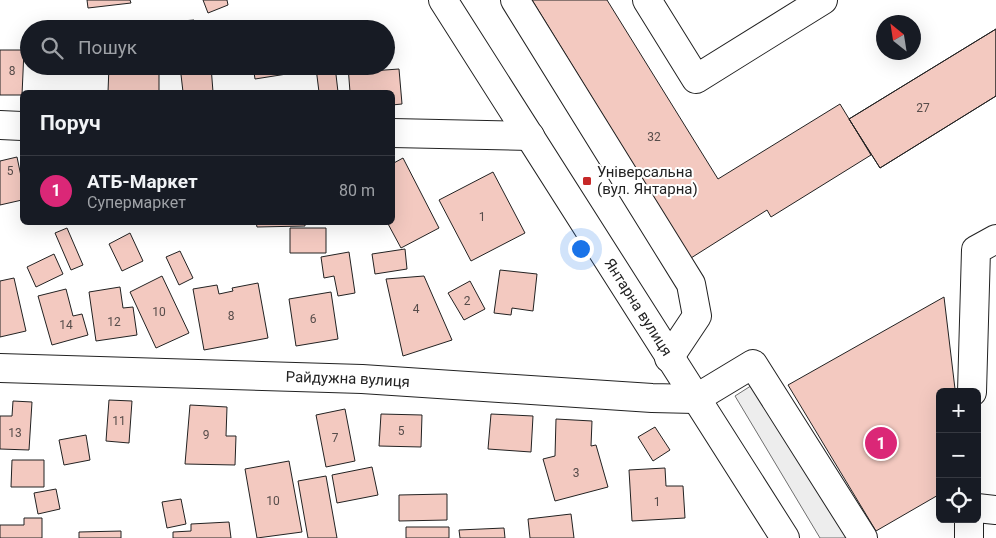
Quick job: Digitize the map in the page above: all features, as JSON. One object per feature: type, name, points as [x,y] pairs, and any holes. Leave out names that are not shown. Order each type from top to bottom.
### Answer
[{"type":"street","name":"Янтарна вулиця","points":[[443,0],[785,538]]},
{"type":"street","points":[[515,0],[691,284],[697,316],[669,358]]},
{"type":"street","points":[[647,0],[696,79],[823,0]]},
{"type":"street","points":[[0,125],[20,126]]},
{"type":"street","points":[[395,134],[530,136]]},
{"type":"street","points":[[972,388],[985,279],[986,245]]},
{"type":"street","points":[[695,399],[753,364],[863,538]]},
{"type":"street","name":"Райдужна вулиця","points":[[0,368],[362,379],[652,398],[695,399]]},
{"type":"street","points":[[981,508],[996,510]]},
{"type":"street","points":[[969,523],[969,538]]},
{"type":"shaded area","points":[[757,382],[856,538],[820,538],[735,396]]},
{"type":"building","points":[[87,0],[130,0],[131,3],[88,8]]},
{"type":"building","points":[[203,0],[227,0],[228,5],[208,13]]},
{"type":"building","points":[[532,0],[607,0],[718,179],[840,104],[871,155],[771,217],[767,210],[691,258]]},
{"type":"building","points":[[996,29],[996,96],[880,168],[849,119]]},
{"type":"building","points":[[996,29],[996,96],[880,168],[849,119]]},
{"type":"building","points":[[0,50],[20,50],[20,75],[23,75],[20,95],[0,95]]},
{"type":"building","points":[[395,69],[399,69],[402,104],[395,105],[395,90],[350,90],[349,75],[395,75]]},
{"type":"building","points":[[109,75],[159,75],[159,90],[108,90]]},
{"type":"building","points":[[181,75],[212,75],[213,90],[183,90]]},
{"type":"building","points":[[254,75],[280,75],[255,79]]},
{"type":"building","points":[[317,75],[336,75],[338,90],[319,90]]},
{"type":"building","points":[[17,157],[20,171],[20,200],[0,205],[0,161]]},
{"type":"building","points":[[403,158],[439,228],[401,248],[389,225],[395,225],[395,162]]},
{"type":"building","points":[[493,172],[525,233],[471,261],[439,200]]},
{"type":"building","points":[[257,225],[305,225],[305,226],[257,227]]},
{"type":"building","points":[[67,228],[83,265],[71,270],[55,233]]},
{"type":"building","points":[[290,228],[326,228],[326,253],[290,253]]},
{"type":"building","points":[[130,233],[143,261],[122,271],[109,244]]},
{"type":"building","points":[[405,249],[407,269],[375,274],[372,254]]},
{"type":"building","points":[[180,251],[193,278],[179,285],[166,257]]},
{"type":"building","points":[[349,252],[355,293],[338,296],[334,276],[324,278],[321,257]]},
{"type":"building","points":[[54,254],[63,274],[36,287],[27,267]]},
{"type":"building","points":[[500,270],[537,274],[533,311],[512,308],[511,315],[494,313]]},
{"type":"building","points":[[162,276],[189,333],[156,348],[130,292]]},
{"type":"building","points":[[424,276],[452,340],[403,356],[386,279]]},
{"type":"building","points":[[14,278],[26,331],[0,337],[0,281]]},
{"type":"building","points":[[470,281],[485,309],[464,320],[448,293]]},
{"type":"building","points":[[258,283],[268,338],[204,350],[193,289],[217,285],[219,294],[233,291],[232,288]]},
{"type":"building","points":[[120,287],[123,308],[133,307],[137,335],[96,341],[89,292]]},
{"type":"building","points":[[66,289],[73,316],[82,314],[88,335],[52,345],[38,296]]},
{"type":"building","points":[[331,292],[338,339],[296,346],[289,299]]},
{"type":"building","points":[[944,297],[955,388],[936,388],[936,496],[876,531],[788,385]]},
{"type":"building","points":[[109,400],[132,401],[129,443],[106,441]]},
{"type":"building","points":[[13,401],[32,402],[29,450],[0,449],[0,416],[12,416]]},
{"type":"building","points":[[190,405],[227,407],[226,436],[236,436],[235,465],[185,464]]},
{"type":"building","points":[[345,409],[355,461],[326,467],[316,415]]},
{"type":"building","points":[[381,414],[422,415],[421,447],[379,446]]},
{"type":"building","points":[[491,414],[533,416],[531,452],[488,449]]},
{"type":"building","points":[[556,419],[592,421],[591,446],[596,445],[608,487],[555,501],[543,459],[555,456]]},
{"type":"building","points":[[655,427],[670,450],[653,461],[638,437]]},
{"type":"building","points":[[86,435],[90,460],[64,465],[59,440]]},
{"type":"building","points":[[12,460],[44,460],[44,487],[11,487]]},
{"type":"building","points":[[289,461],[302,532],[257,538],[245,469]]},
{"type":"building","points":[[372,467],[378,495],[337,503],[332,475]]},
{"type":"building","points":[[665,468],[666,486],[683,486],[685,518],[632,521],[629,470]]},
{"type":"building","points":[[326,476],[337,538],[308,538],[298,481]]},
{"type":"building","points":[[56,489],[60,509],[38,514],[34,493]]},
{"type":"building","points":[[447,494],[447,520],[399,521],[399,495]]},
{"type":"building","points":[[181,499],[186,524],[167,528],[162,502]]},
{"type":"building","points":[[571,514],[574,538],[530,538],[528,519]]},
{"type":"building","points":[[24,518],[42,518],[42,538],[0,538],[0,525],[24,525]]},
{"type":"building","points":[[229,522],[231,538],[173,538],[173,532],[191,531],[191,524]]},
{"type":"building","points":[[406,527],[449,527],[449,538],[406,538]]},
{"type":"building","points":[[504,528],[505,538],[460,538],[459,530]]},
{"type":"building","points":[[121,531],[121,538],[79,538],[79,532]]},
{"type":"place","name":"Універсальна (вул. Янтарна)","points":[[587,181]]},
{"type":"place","name":"АТБ-Маркет","points":[[881,443]]}]
